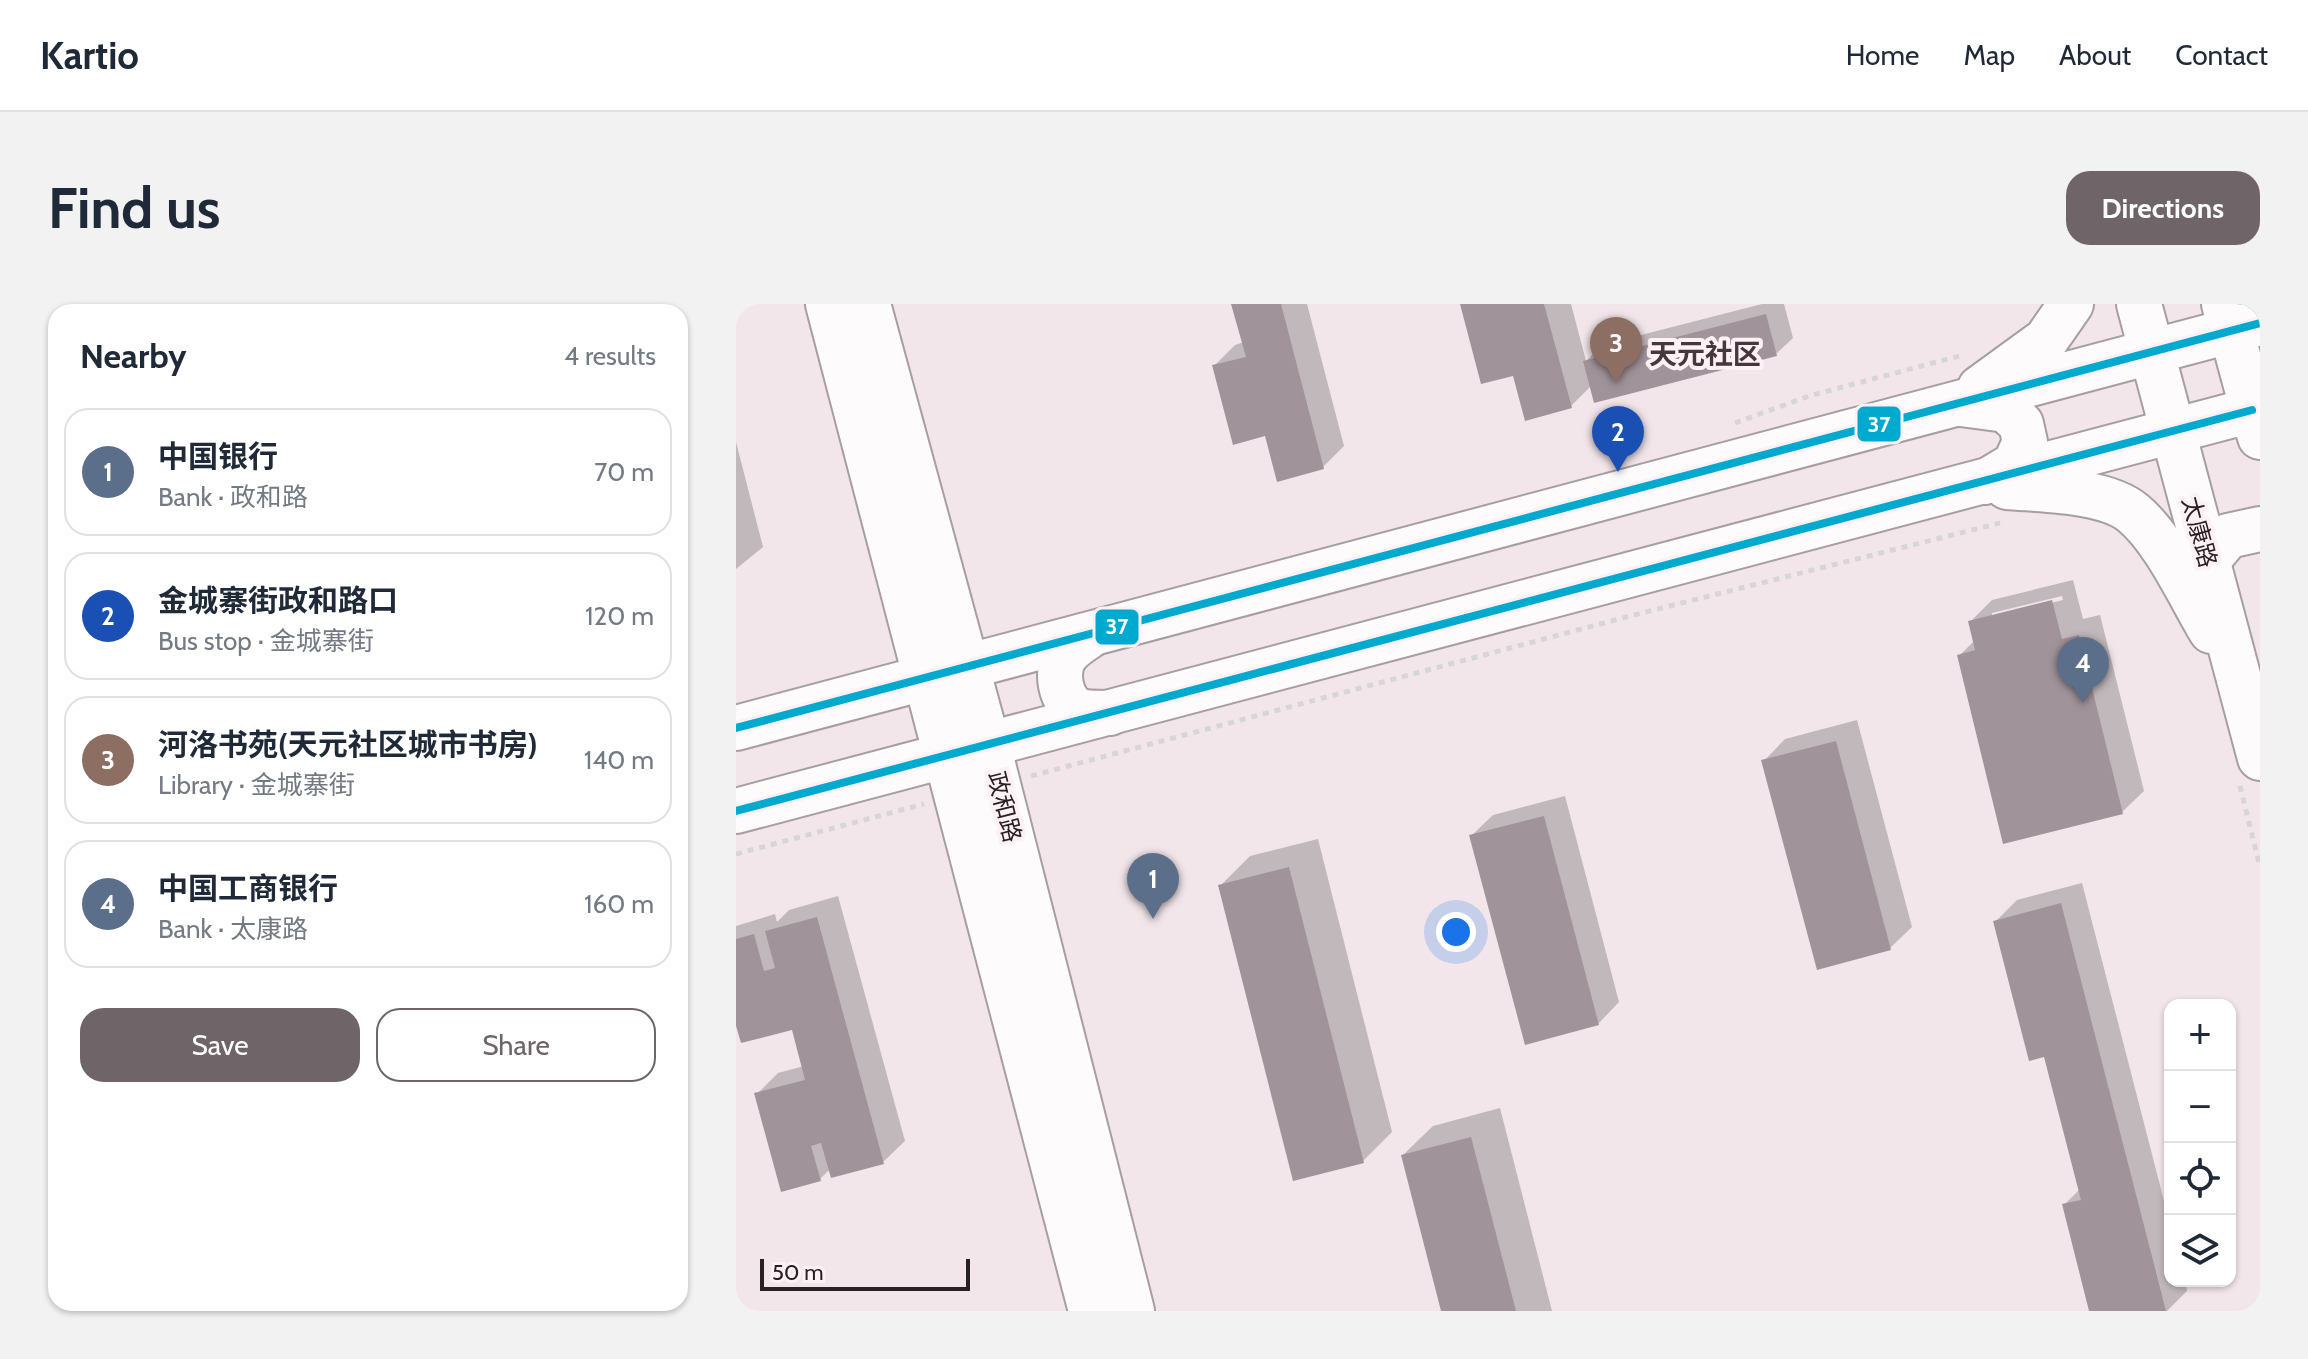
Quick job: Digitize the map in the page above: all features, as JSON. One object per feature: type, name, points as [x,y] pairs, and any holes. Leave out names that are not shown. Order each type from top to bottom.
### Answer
[{"type":"main road","name":"政和路","points":[[828,304],[947,672]]},
{"type":"main road","name":"政和路","points":[[868,304],[947,672],[1132,1311]]},
{"type":"main road","points":[[1959,404],[2046,340],[2071,304]]},
{"type":"main road","name":"太康路","points":[[2139,304],[2237,675],[2249,769]]},
{"type":"main road","points":[[736,728],[2152,352],[2239,319],[2257,419],[2172,433],[1110,713],[973,770],[736,811]]},
{"type":"main road","points":[[1959,404],[2006,410],[2021,424],[2025,442],[2015,464],[1981,484]]},
{"type":"main road","points":[[1981,484],[2091,496],[2132,511],[2157,543],[2237,675]]},
{"type":"main road","points":[[2207,561],[2228,536],[2260,529]]},
{"type":"main road","points":[[1092,634],[1068,653],[1062,662],[1063,694],[1071,706],[1082,712],[1110,713]]},
{"type":"main road","name":"政和路","points":[[973,770],[1091,1311]]},
{"type":"path","points":[[736,854],[973,770],[1615,620],[2013,520]]},
{"type":"path","points":[[2249,769],[2260,867]]},
{"type":"building","points":[[1231,304],[1281,304],[1324,469],[1277,482],[1265,436],[1233,445],[1212,365],[1246,357]]},
{"type":"building","points":[[1460,304],[1544,304],[1572,408],[1525,421],[1513,376],[1481,384]]},
{"type":"building","points":[[1766,314],[1777,356],[1594,403],[1583,361]]},
{"type":"building","points":[[2052,600],[2062,639],[2079,635],[2123,814],[2003,844],[1957,655],[1975,650],[1968,621]]},
{"type":"building","points":[[1836,741],[1891,950],[1817,970],[1761,760]]},
{"type":"building","points":[[1544,816],[1599,1025],[1525,1045],[1469,835]]},
{"type":"building","points":[[1289,867],[1364,1163],[1293,1181],[1218,885]]},
{"type":"building","points":[[2061,903],[2166,1311],[2089,1311],[2062,1204],[2081,1200],[2044,1057],[2029,1061],[1993,921]]},
{"type":"building","points":[[817,917],[884,1164],[831,1178],[821,1143],[811,1146],[821,1181],[781,1192],[754,1093],[805,1080],[792,1030],[741,1043],[736,1026],[736,939],[754,934],[764,971],[775,968],[765,931]]},
{"type":"building","points":[[1471,1137],[1516,1311],[1441,1311],[1401,1155]]},
{"type":"transit line","name":"37","points":[[736,728],[2260,323]]},
{"type":"transit line","name":"37","points":[[736,811],[2252,410]]},
{"type":"place","name":"河洛书苑(天元社区城市书房)","points":[[1616,383]]},
{"type":"place","name":"金城寨街政和路口","points":[[1618,472]]},
{"type":"place","name":"中国工商银行","points":[[2083,703]]},
{"type":"place","name":"中国银行","points":[[1153,919]]},
{"type":"district","name":"天元社区","points":[[1705,354]]}]
